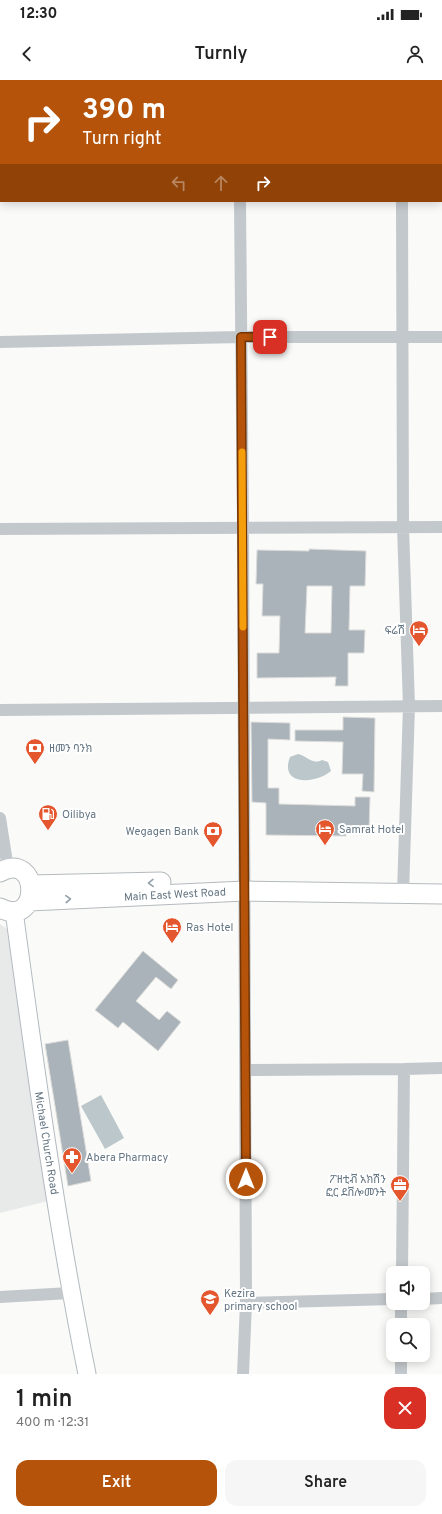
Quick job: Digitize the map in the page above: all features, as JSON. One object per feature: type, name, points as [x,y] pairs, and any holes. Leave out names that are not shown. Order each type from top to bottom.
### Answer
[{"type":"main road","points":[[4,870],[20,871],[29,879],[19,901]]},
{"type":"main road","name":"Main East West Road","points":[[403,889],[442,884]]},
{"type":"main road","name":"Main East West Road","points":[[19,901],[245,886],[403,889],[442,894]]},
{"type":"main road","name":"Michael Church Road","points":[[19,901],[29,1023],[70,1294],[87,1374]]},
{"type":"street","points":[[240,202],[245,886],[246,1303],[243,1374]]},
{"type":"street","points":[[402,202],[401,338],[403,527],[409,706],[403,889]]},
{"type":"street","points":[[0,342],[241,337],[442,337]]},
{"type":"street","points":[[0,529],[442,527]]},
{"type":"street","points":[[0,710],[442,706]]},
{"type":"street","points":[[0,818],[4,870]]},
{"type":"street","points":[[245,1070],[442,1068]]},
{"type":"street","points":[[402,1266],[404,1069]]},
{"type":"street","points":[[0,1297],[70,1294]]},
{"type":"street","points":[[430,1299],[442,1298]]},
{"type":"street","points":[[246,1303],[386,1299]]},
{"type":"street","points":[[401,1362],[401,1374]]},
{"type":"shaded area","points":[[298,754],[312,761],[322,760],[328,762],[331,771],[316,779],[300,780],[294,777],[289,773],[288,766],[290,757]]},
{"type":"shaded area","points":[[0,924],[7,929],[28,1055],[48,1201],[0,1213]]},
{"type":"shaded area","points":[[101,1095],[124,1138],[105,1149],[81,1106]]},
{"type":"building","points":[[309,549],[366,551],[365,586],[350,586],[349,630],[365,630],[364,653],[348,653],[348,686],[335,686],[336,677],[257,678],[257,653],[279,653],[280,616],[262,616],[263,584],[256,584],[257,550],[309,551]],"holes":[[[307,586],[332,586],[331,633],[305,633]]]},
{"type":"building","points":[[343,717],[375,718],[374,792],[362,791],[363,774],[342,774],[343,742],[295,741],[295,730],[343,730]]},
{"type":"building","points":[[251,722],[290,723],[290,740],[268,739],[268,788],[279,788],[279,804],[355,806],[355,797],[370,797],[369,831],[346,831],[346,836],[266,835],[266,803],[252,802]]},
{"type":"building","points":[[143,951],[178,980],[171,989],[156,977],[136,1001],[159,1020],[167,1011],[181,1022],[158,1051],[123,1022],[118,1028],[95,1010]]},
{"type":"building","points":[[68,1040],[91,1181],[68,1186],[45,1044]]},
{"type":"slow traffic","points":[[242,452],[243,627]]},
{"type":"place","name":"ፍሬሽ","points":[[419,647]]},
{"type":"place","name":"ዘመን ባንክ","points":[[35,765]]},
{"type":"place","name":"Oilibya","points":[[48,831]]},
{"type":"place","name":"Samrat Hotel","points":[[325,846]]},
{"type":"place","name":"Wegagen Bank","points":[[213,848]]},
{"type":"place","name":"Ras Hotel","points":[[172,944]]},
{"type":"place","name":"Abera Pharmacy","points":[[72,1174]]},
{"type":"place","name":"ፖዘቲቭ አክሽን ፎር ደቨሎመንት","points":[[400,1202]]},
{"type":"place","name":"Kezira primary school","points":[[210,1316]]},
{"type":"route","points":[[246,1179],[241,337],[270,337]]}]
